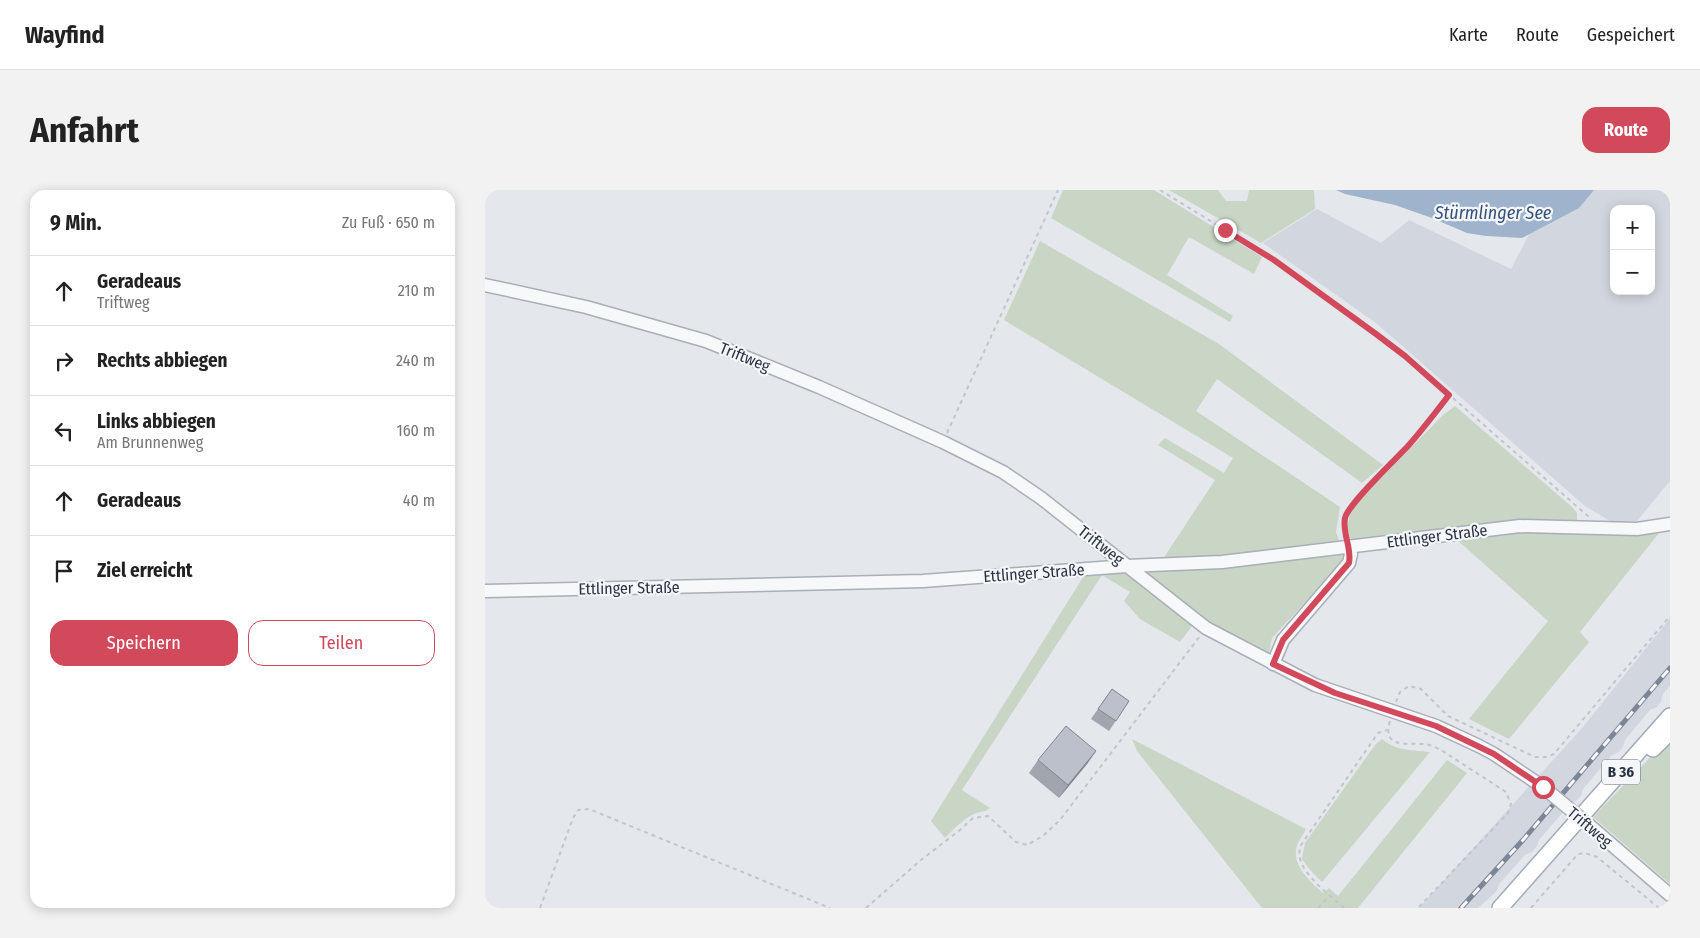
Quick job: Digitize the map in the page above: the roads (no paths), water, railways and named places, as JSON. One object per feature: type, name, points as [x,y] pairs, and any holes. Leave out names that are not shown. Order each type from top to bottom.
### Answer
[{"type":"main road","name":"B 36","points":[[1500,908],[1670,716]]},
{"type":"main road","points":[[1630,762],[1652,750],[1670,732]]},
{"type":"street","name":"Triftweg","points":[[485,284],[586,307],[706,341],[819,387],[943,442],[1010,477],[1041,498],[1206,628],[1273,664],[1335,693],[1436,726],[1494,754],[1543,787],[1670,895]]},
{"type":"street","name":"Ettlinger Straße","points":[[485,591],[923,581],[1127,566],[1222,562],[1520,526],[1637,529],[1670,524]]},
{"type":"street","points":[[1273,664],[1283,640],[1349,563],[1351,554],[1348,546]]},
{"type":"water","name":"Stürmlinger See","points":[[1336,190],[1594,190],[1579,208],[1522,238],[1467,233],[1395,205],[1345,194]]},
{"type":"railway","points":[[1461,908],[1523,840],[1670,668]]}]
